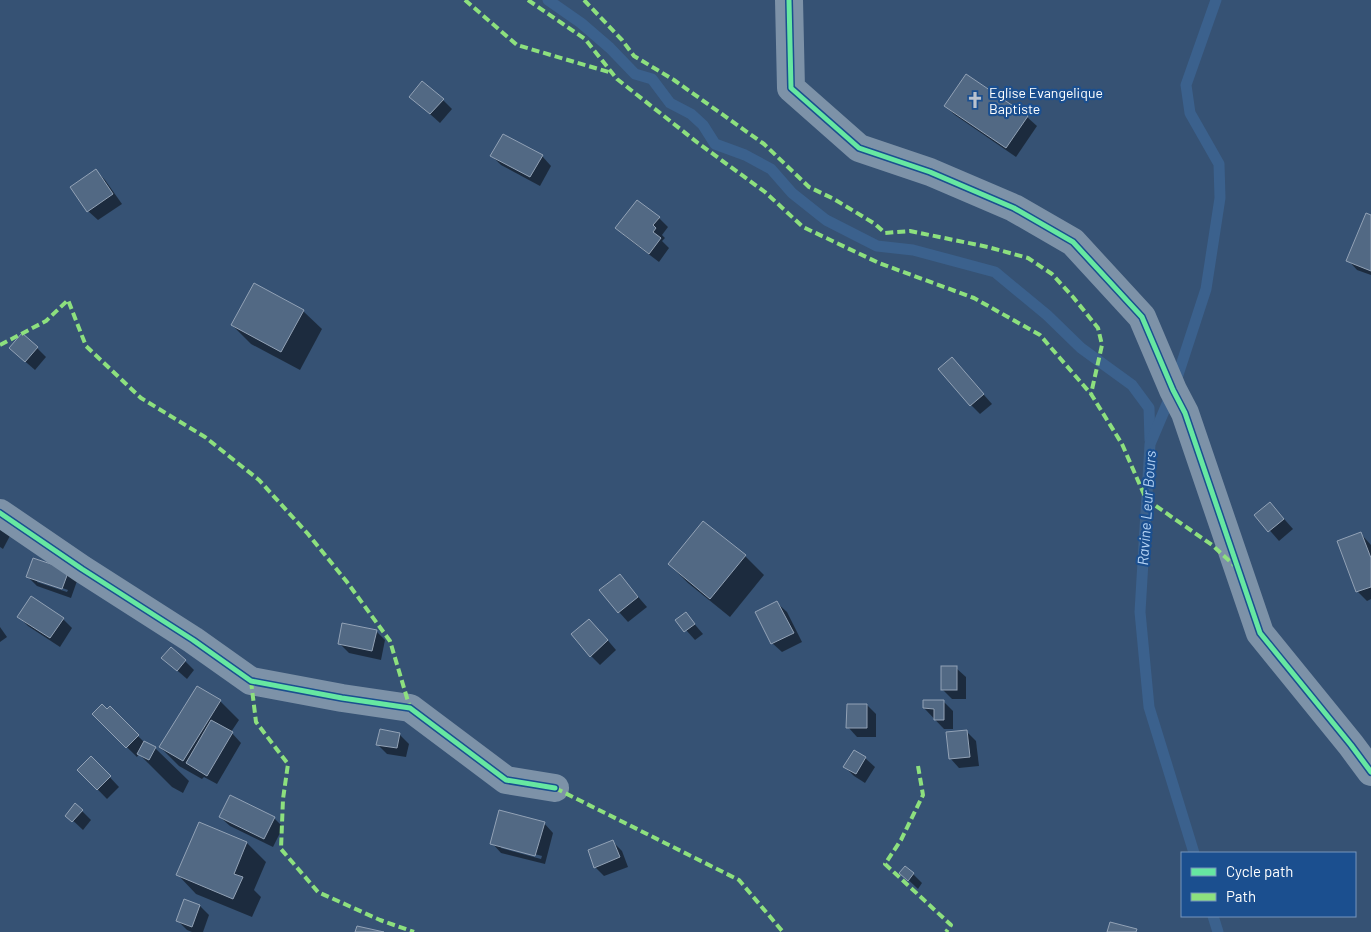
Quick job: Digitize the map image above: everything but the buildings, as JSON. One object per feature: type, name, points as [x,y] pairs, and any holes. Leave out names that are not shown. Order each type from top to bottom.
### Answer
[{"type":"street","points":[[789,0],[791,88],[859,148],[930,172],[1014,208],[1073,242],[1142,317],[1173,390],[1185,413],[1260,633],[1351,744],[1371,772]]},
{"type":"street","points":[[0,513],[82,569],[194,640],[251,681],[342,698],[410,708],[506,780],[555,788]]},
{"type":"waterway","points":[[548,0],[581,23],[610,48],[635,74],[652,79],[670,103],[691,114],[703,125],[715,144],[745,155],[771,169],[792,193],[826,220],[877,246],[913,250],[995,272],[1047,315],[1081,348],[1132,385],[1149,408],[1150,440]]},
{"type":"waterway","name":"Ravine Leur Bours","points":[[1194,852],[1149,707],[1140,612],[1150,444],[1173,390],[1206,289],[1220,198],[1219,164],[1190,113],[1186,85],[1216,0]]},
{"type":"waterway","name":"Ravine Leur Bours","points":[[1213,917],[1218,932]]},
{"type":"marked path","points":[[465,0],[517,45],[612,73]]},
{"type":"marked path","points":[[528,0],[585,39],[617,79],[698,143],[765,192],[803,227],[879,263],[974,298],[1040,335],[1091,394],[1122,444],[1146,499],[1212,545],[1235,566]]},
{"type":"marked path","points":[[584,0],[622,40],[634,56],[674,80],[764,144],[809,187],[834,199],[875,224],[885,233],[910,231],[988,247],[1028,258],[1052,274],[1098,328],[1102,345],[1091,394]]},
{"type":"marked path","points":[[0,345],[46,321],[68,300],[86,346],[141,398],[205,437],[259,480],[308,534],[347,582],[390,641],[410,708]]},
{"type":"marked path","points":[[251,681],[256,722],[288,764],[283,799],[281,849],[318,892],[380,920],[414,932]]},
{"type":"marked path","points":[[918,766],[923,795],[901,840],[885,864],[951,925],[946,932]]},
{"type":"marked path","points":[[555,788],[739,880],[783,932]]},
{"type":"cycle path","points":[[789,0],[791,88],[859,148],[930,172],[1014,208],[1073,242],[1142,317],[1173,390],[1185,413],[1260,633],[1371,772]]},
{"type":"cycle path","points":[[0,513],[82,569],[193,640],[251,681],[342,698],[410,708],[506,780],[555,788]]},
{"type":"place","name":"Eglise Evangelique Baptiste","points":[[975,100]]}]
